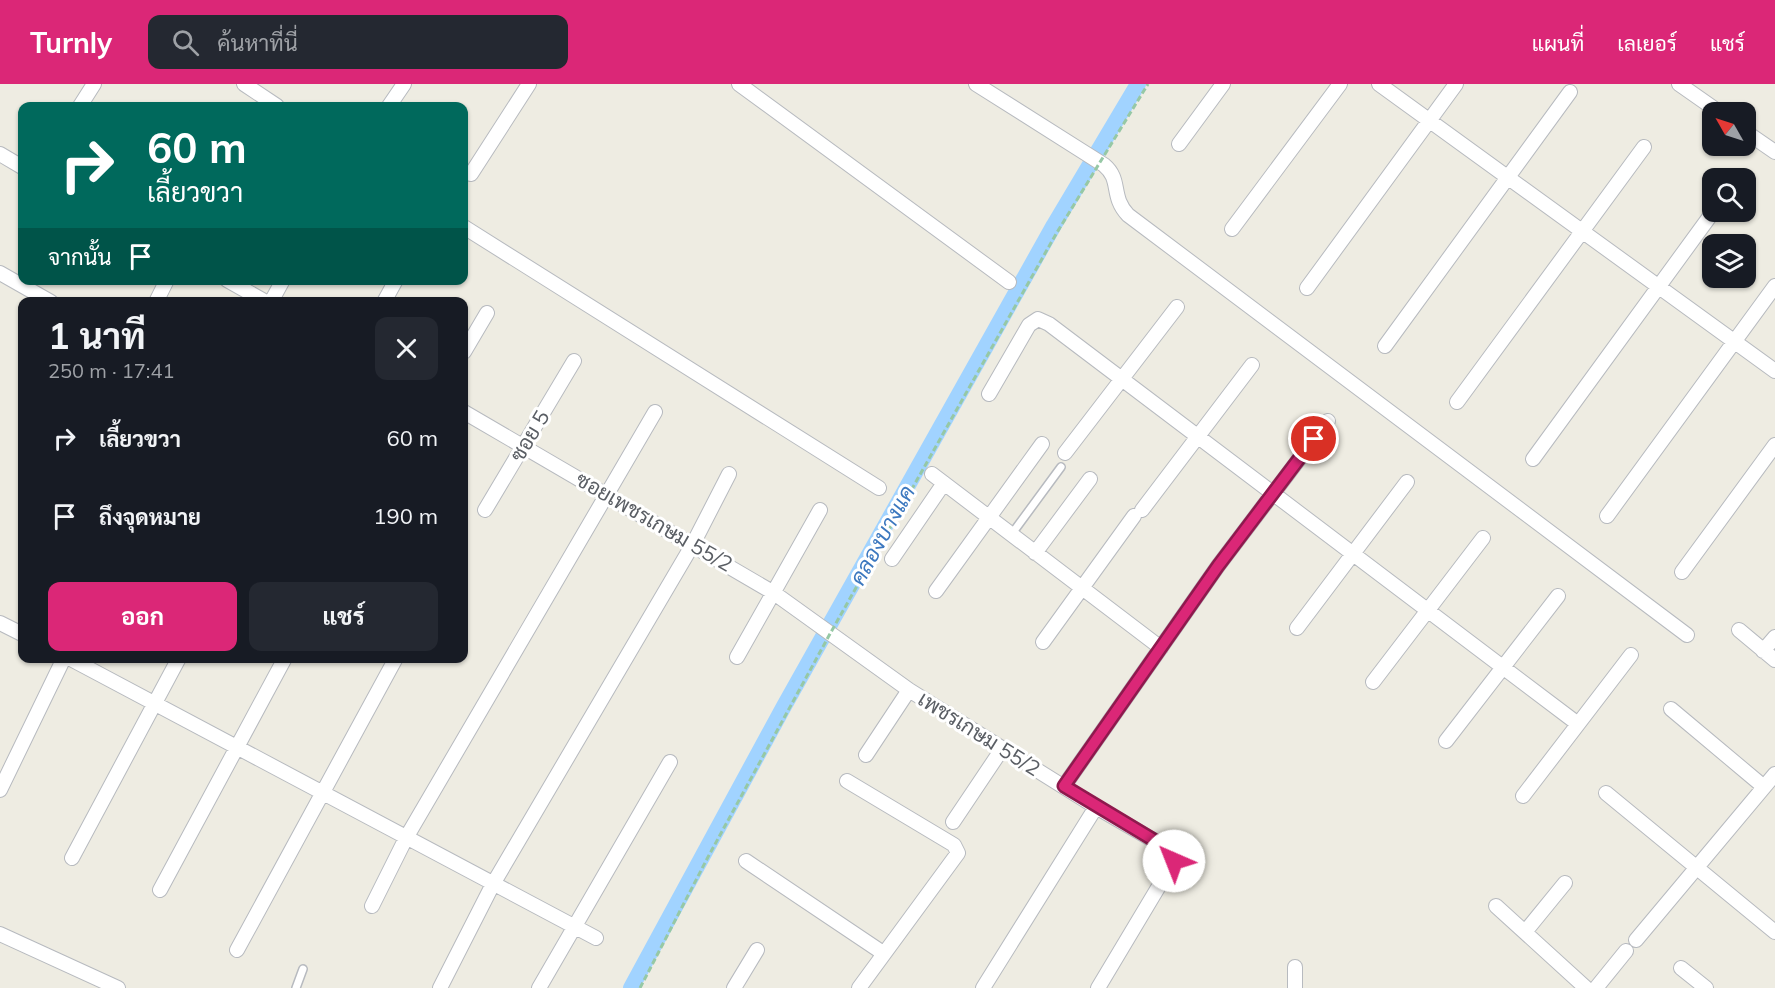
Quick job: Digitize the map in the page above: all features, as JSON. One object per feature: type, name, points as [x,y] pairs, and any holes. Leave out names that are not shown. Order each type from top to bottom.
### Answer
[{"type":"street","points":[[83,102],[94,84]]},
{"type":"street","points":[[244,84],[271,102]]},
{"type":"street","points":[[392,102],[404,84]]},
{"type":"street","points":[[471,174],[529,84]]},
{"type":"street","points":[[739,84],[1009,282]]},
{"type":"street","points":[[976,84],[1112,172],[1116,183],[1116,198],[1128,215],[1687,635]]},
{"type":"street","points":[[1179,144],[1223,84]]},
{"type":"street","points":[[1232,229],[1340,84]]},
{"type":"street","points":[[1379,84],[1775,371]]},
{"type":"street","points":[[1307,288],[1456,84]]},
{"type":"street","points":[[1679,84],[1705,102]]},
{"type":"street","points":[[1385,345],[1570,92]]},
{"type":"street","points":[[1756,139],[1775,152]]},
{"type":"street","points":[[1456,402],[1644,147]]},
{"type":"street","points":[[0,154],[18,164]]},
{"type":"street","points":[[1533,459],[1706,222]]},
{"type":"street","points":[[468,230],[879,488]]},
{"type":"street","points":[[0,273],[18,283]]},
{"type":"street","points":[[21,285],[42,297]]},
{"type":"street","points":[[235,285],[257,297]]},
{"type":"street","points":[[1607,516],[1775,286]]},
{"type":"street","points":[[1065,453],[1177,307]]},
{"type":"street","points":[[468,345],[487,313]]},
{"type":"street","points":[[989,394],[1029,325],[1038,319],[1049,324],[1578,724]]},
{"type":"street","name":"ซอย 5","points":[[485,510],[574,361]]},
{"type":"street","points":[[1043,642],[1081,588],[1252,365]]},
{"type":"street","points":[[372,906],[406,838],[655,412]]},
{"type":"street","name":"ซอยเพชรเกษม 55/2","points":[[468,414],[693,544],[774,593],[835,635]]},
{"type":"street","points":[[1064,786],[1218,566],[1328,421]]},
{"type":"street","points":[[936,591],[1042,444]]},
{"type":"street","points":[[1682,572],[1775,446]]},
{"type":"street","points":[[440,988],[493,884],[693,544],[729,474]]},
{"type":"street","points":[[932,474],[1161,648]]},
{"type":"street","points":[[1035,553],[1090,479]]},
{"type":"street","points":[[1297,628],[1407,482]]},
{"type":"street","points":[[892,559],[944,483]]},
{"type":"street","points":[[737,657],[820,510]]},
{"type":"street","points":[[1373,682],[1483,538]]},
{"type":"street","points":[[1446,741],[1558,597]]},
{"type":"street","points":[[0,623],[18,632]]},
{"type":"street","points":[[1739,630],[1775,660]]},
{"type":"street","name":"เพชรเกษม 55/2","points":[[835,635],[909,690],[1096,807],[1172,851],[1175,856],[1174,861],[1098,988]]},
{"type":"street","points":[[1763,651],[1775,637]]},
{"type":"street","points":[[1522,796],[1632,655]]},
{"type":"street","points":[[0,790],[62,663]]},
{"type":"street","points":[[78,663],[596,938]]},
{"type":"street","points":[[72,858],[176,663]]},
{"type":"street","points":[[160,890],[282,663]]},
{"type":"street","points":[[237,950],[393,663]]},
{"type":"street","points":[[866,755],[909,690]]},
{"type":"street","points":[[1671,709],[1764,787]]},
{"type":"street","points":[[953,822],[1002,749]]},
{"type":"street","points":[[539,988],[670,762]]},
{"type":"street","points":[[1636,940],[1775,774]]},
{"type":"street","points":[[847,781],[954,845],[958,853],[859,988]]},
{"type":"street","points":[[1606,794],[1696,867],[1772,923]]},
{"type":"street","points":[[983,988],[1096,807]]},
{"type":"street","points":[[746,861],[883,953]]},
{"type":"street","points":[[1525,932],[1565,883]]},
{"type":"street","points":[[1496,906],[1586,988]]},
{"type":"street","points":[[0,934],[118,988]]},
{"type":"street","points":[[734,988],[756,950]]},
{"type":"street","points":[[1596,988],[1626,951]]},
{"type":"street","points":[[1295,968],[1295,988]]},
{"type":"street","points":[[1681,968],[1706,988]]},
{"type":"lane","points":[[1011,535],[1061,467]]},
{"type":"lane","points":[[296,988],[303,969]]},
{"type":"path","points":[[640,988],[708,857],[835,635],[1056,234],[1148,84]]},
{"type":"waterway","name":"คลองบางแค","points":[[631,988],[783,708],[1054,225],[1138,84]]},
{"type":"route","points":[[1174,861],[1175,856],[1172,851],[1064,786],[1218,566],[1314,439]]}]
